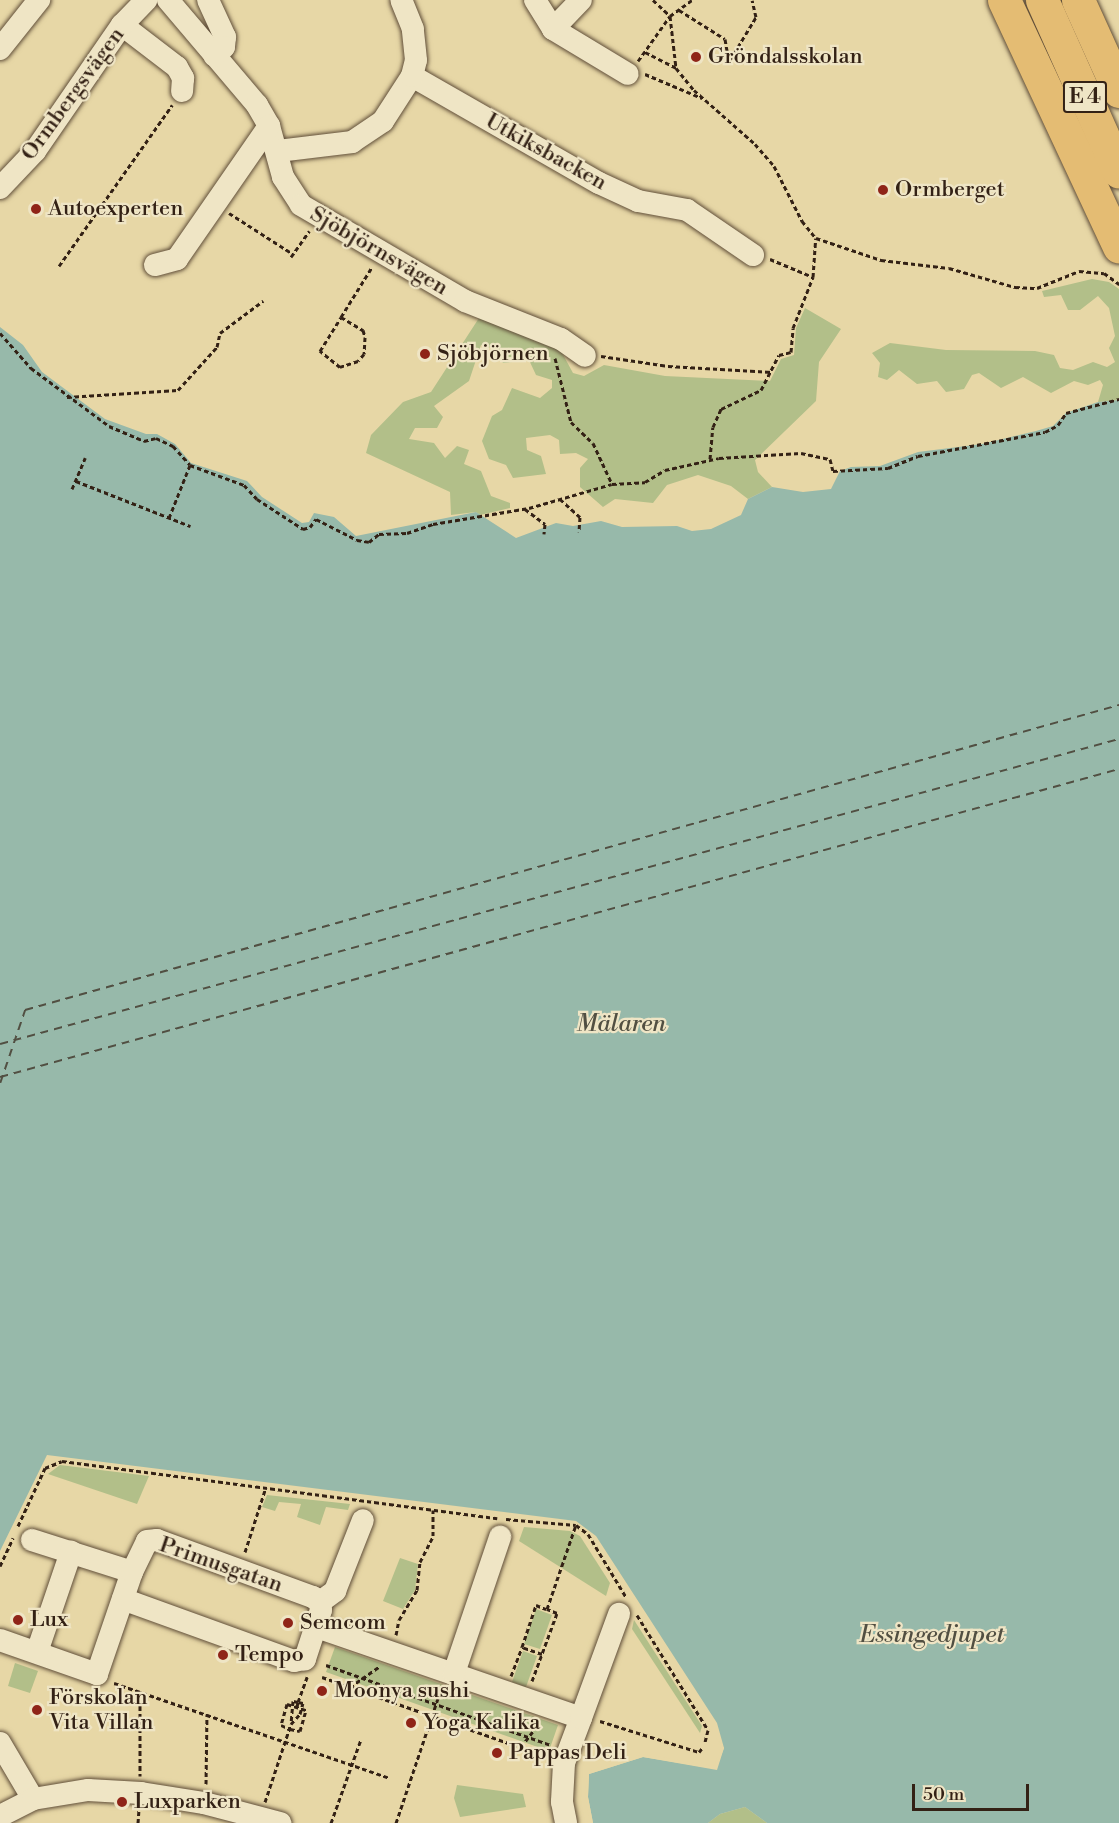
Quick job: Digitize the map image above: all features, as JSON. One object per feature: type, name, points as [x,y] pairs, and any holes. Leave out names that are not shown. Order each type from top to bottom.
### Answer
[{"type":"highway","points":[[1004,0],[1119,247]]},
{"type":"highway","name":"E 4","points":[[1080,5],[1119,91]]},
{"type":"highway","name":"E 4","points":[[1047,12],[1119,172]]},
{"type":"street","points":[[0,49],[39,0]]},
{"type":"street","name":"Ormbergsvägen","points":[[0,188],[36,152],[122,25],[146,0]]},
{"type":"street","name":"Sjöbjörnsvägen","points":[[168,0],[257,105],[269,126],[290,192],[301,205],[465,301],[561,339],[585,356]]},
{"type":"street","points":[[207,0],[221,22],[225,37],[224,47],[214,56]]},
{"type":"street","points":[[278,152],[352,142],[369,134],[383,121],[412,76],[417,44],[401,0]]},
{"type":"street","points":[[535,0],[553,29],[634,73]]},
{"type":"street","points":[[553,29],[581,0]]},
{"type":"street","points":[[122,25],[177,67],[183,78],[182,91]]},
{"type":"street","name":"Utkiksbacken","points":[[412,76],[599,183],[638,201],[687,210],[753,255]]},
{"type":"street","points":[[155,265],[177,259],[269,126]]},
{"type":"street","points":[[123,1599],[294,1661],[305,1659],[317,1627],[320,1602],[335,1591],[363,1520]]},
{"type":"street","points":[[448,1679],[500,1537]]},
{"type":"street","points":[[32,1540],[132,1572]]},
{"type":"street","name":"Primusgatan","points":[[0,1640],[97,1674],[141,1548],[147,1541],[157,1540],[320,1602]]},
{"type":"street","points":[[37,1652],[71,1552]]},
{"type":"street","points":[[566,1823],[562,1802],[564,1763],[586,1718],[619,1614]]},
{"type":"street","points":[[317,1627],[448,1679],[586,1718]]},
{"type":"street","points":[[0,1743],[33,1799]]},
{"type":"street","points":[[0,1816],[33,1799],[88,1790],[140,1799],[231,1809],[280,1823]]},
{"type":"path","points":[[653,0],[670,16],[676,68]]},
{"type":"path","points":[[692,0],[670,16],[643,54],[676,68],[703,98],[774,166],[802,221],[816,238],[880,260],[949,268],[1015,287],[1037,288],[1079,271],[1104,273],[1119,284]]},
{"type":"path","points":[[679,10],[725,39],[729,61],[756,17],[752,0]]},
{"type":"path","points":[[634,73],[703,98]]},
{"type":"path","points":[[59,266],[182,91]]},
{"type":"path","points":[[215,203],[292,256],[319,217]]},
{"type":"path","points":[[710,459],[714,427],[721,409],[761,390],[773,372],[779,355],[791,352],[794,328],[813,277],[816,238]]},
{"type":"path","points":[[341,317],[363,330],[365,337],[364,354],[358,361],[339,367],[320,351],[341,317],[381,253]]},
{"type":"path","points":[[753,255],[813,277]]},
{"type":"path","points":[[67,397],[178,390],[217,347],[220,333],[263,301]]},
{"type":"path","points":[[0,333],[31,368],[109,426],[144,441],[156,438],[173,446],[190,465],[244,485],[257,499],[303,529],[310,527],[316,519],[357,540],[369,542],[379,534],[407,534],[433,524],[488,517],[525,509],[612,484],[645,482],[665,470],[710,459],[801,453],[830,459],[833,471],[888,468],[918,456],[1045,432],[1058,425],[1066,413],[1119,399]]},
{"type":"path","points":[[555,353],[571,422],[593,443],[612,484]]},
{"type":"path","points":[[585,356],[773,372]]},
{"type":"path","points":[[72,489],[85,458]]},
{"type":"path","points":[[169,518],[190,465]]},
{"type":"path","points":[[76,481],[190,526]]},
{"type":"path","points":[[560,499],[580,517],[579,532]]},
{"type":"path","points":[[525,509],[545,524],[544,534]]},
{"type":"path","points":[[241,1562],[266,1487]]},
{"type":"path","points":[[394,1643],[399,1620],[417,1590],[420,1562],[433,1536],[433,1509]]},
{"type":"path","points":[[547,1609],[576,1525]]},
{"type":"path","points":[[508,1684],[536,1605],[557,1612],[528,1691]]},
{"type":"path","points":[[522,1647],[542,1654]]},
{"type":"path","points":[[350,1687],[383,1664]]},
{"type":"path","points":[[326,1665],[555,1747]]},
{"type":"path","points":[[297,1707],[309,1672]]},
{"type":"path","points":[[322,1677],[552,1759]]},
{"type":"path","points":[[396,1823],[432,1715],[448,1679]]},
{"type":"path","points":[[106,1681],[390,1778]]},
{"type":"path","points":[[138,1823],[140,1691]]},
{"type":"path","points":[[263,1808],[287,1742],[293,1701],[303,1703],[300,1714],[291,1724]]},
{"type":"path","points":[[287,1704],[297,1707],[306,1710],[300,1731],[281,1725],[287,1704]]},
{"type":"path","points":[[206,1792],[207,1714]]},
{"type":"path","points":[[586,1718],[699,1752],[703,1747]]},
{"type":"path","points":[[520,1748],[542,1719]]},
{"type":"path","points":[[331,1823],[361,1739]]},
{"type":"green space","points":[[1092,279],[1109,282],[1119,289],[1119,400],[1098,402],[1103,385],[1100,380],[1088,385],[1074,381],[1051,393],[1023,377],[1001,388],[979,373],[972,375],[964,389],[946,392],[937,381],[917,384],[899,370],[887,380],[878,377],[880,363],[872,353],[890,343],[946,350],[1035,351],[1054,355],[1060,368],[1073,370],[1093,362],[1107,367],[1115,362],[1109,348],[1115,336],[1109,308],[1098,296],[1080,310],[1068,310],[1061,295],[1044,297],[1042,291]]},
{"type":"green space","points":[[805,308],[841,329],[819,362],[816,401],[755,460],[758,472],[772,487],[748,499],[731,486],[698,475],[667,485],[653,503],[615,499],[603,507],[580,487],[580,468],[588,459],[576,453],[560,454],[559,440],[550,435],[526,438],[527,450],[541,456],[546,474],[513,478],[506,465],[489,459],[482,441],[492,416],[502,410],[512,388],[540,398],[552,388],[552,380],[536,375],[529,360],[503,363],[495,349],[481,345],[469,381],[434,406],[443,417],[437,428],[415,428],[409,439],[434,443],[445,458],[457,446],[469,450],[464,464],[481,471],[491,496],[510,503],[510,508],[480,515],[476,512],[451,515],[450,492],[366,453],[371,435],[403,402],[431,392],[479,318],[561,351],[573,373],[584,376],[604,365],[665,376],[770,381],[781,359],[794,355],[796,328]]},
{"type":"green space","points":[[60,1465],[149,1476],[137,1504],[48,1474]]},
{"type":"green space","points":[[267,1495],[350,1504],[348,1510],[326,1507],[320,1525],[297,1517],[301,1504],[279,1502],[275,1511],[262,1507]]},
{"type":"green space","points":[[524,1527],[570,1531],[580,1536],[610,1583],[606,1596],[519,1541]]},
{"type":"green space","points":[[400,1558],[418,1564],[415,1590],[403,1609],[383,1601]]},
{"type":"green space","points":[[536,1609],[552,1615],[540,1649],[524,1644]]},
{"type":"green space","points":[[634,1620],[702,1726],[700,1733],[632,1629]]},
{"type":"green space","points":[[335,1647],[558,1725],[549,1751],[326,1672]]},
{"type":"green space","points":[[523,1651],[537,1656],[526,1687],[512,1682]]},
{"type":"green space","points":[[15,1663],[38,1671],[30,1693],[8,1686]]},
{"type":"green space","points":[[457,1785],[523,1794],[526,1807],[460,1817],[454,1798]]},
{"type":"green space","points":[[745,1807],[767,1823],[708,1823],[720,1814]]},
{"type":"water","name":"Mälaren","points":[[0,327],[23,345],[42,372],[105,419],[146,434],[157,434],[175,444],[191,463],[247,481],[262,497],[302,523],[309,522],[314,513],[334,517],[356,536],[476,512],[516,538],[556,523],[573,526],[601,521],[622,527],[677,526],[692,531],[711,529],[741,515],[748,499],[772,487],[803,492],[831,489],[840,471],[851,467],[880,466],[918,452],[982,444],[1036,431],[1053,426],[1066,413],[1098,402],[1119,400],[1119,1823],[767,1823],[745,1807],[720,1814],[708,1823],[593,1823],[588,1797],[589,1774],[643,1757],[716,1769],[724,1748],[717,1723],[596,1536],[576,1521],[47,1455],[0,1551]]},
{"type":"pier","points":[[716,1737],[724,1748],[717,1770],[643,1757],[589,1774],[588,1797],[593,1823],[590,1823],[585,1797],[587,1771],[643,1754],[714,1766],[721,1748]]},
{"type":"ferry route","points":[[0,1083],[25,1010],[1119,705]]},
{"type":"ferry route","points":[[0,1044],[1119,739]]},
{"type":"ferry route","points":[[0,1077],[1119,769]]},
{"type":"place","name":"Gröndalsskolan","points":[[696,57]]},
{"type":"place","name":"Ormberget","points":[[883,190]]},
{"type":"place","name":"Autoexperten","points":[[36,209]]},
{"type":"place","name":"Sjöbjörnen","points":[[425,354]]},
{"type":"place","name":"Lux","points":[[18,1620]]},
{"type":"place","name":"Semcom","points":[[288,1623]]},
{"type":"place","name":"Tempo","points":[[223,1655]]},
{"type":"place","name":"Moonya sushi","points":[[322,1691]]},
{"type":"place","name":"Förskolan Vita Villan","points":[[37,1710]]},
{"type":"place","name":"Yoga Kalika","points":[[411,1723]]},
{"type":"place","name":"Pappas Deli","points":[[497,1753]]},
{"type":"place","name":"Luxparken","points":[[122,1802]]},
{"type":"water label","name":"Essingedjupet","points":[[932,1636]]}]
